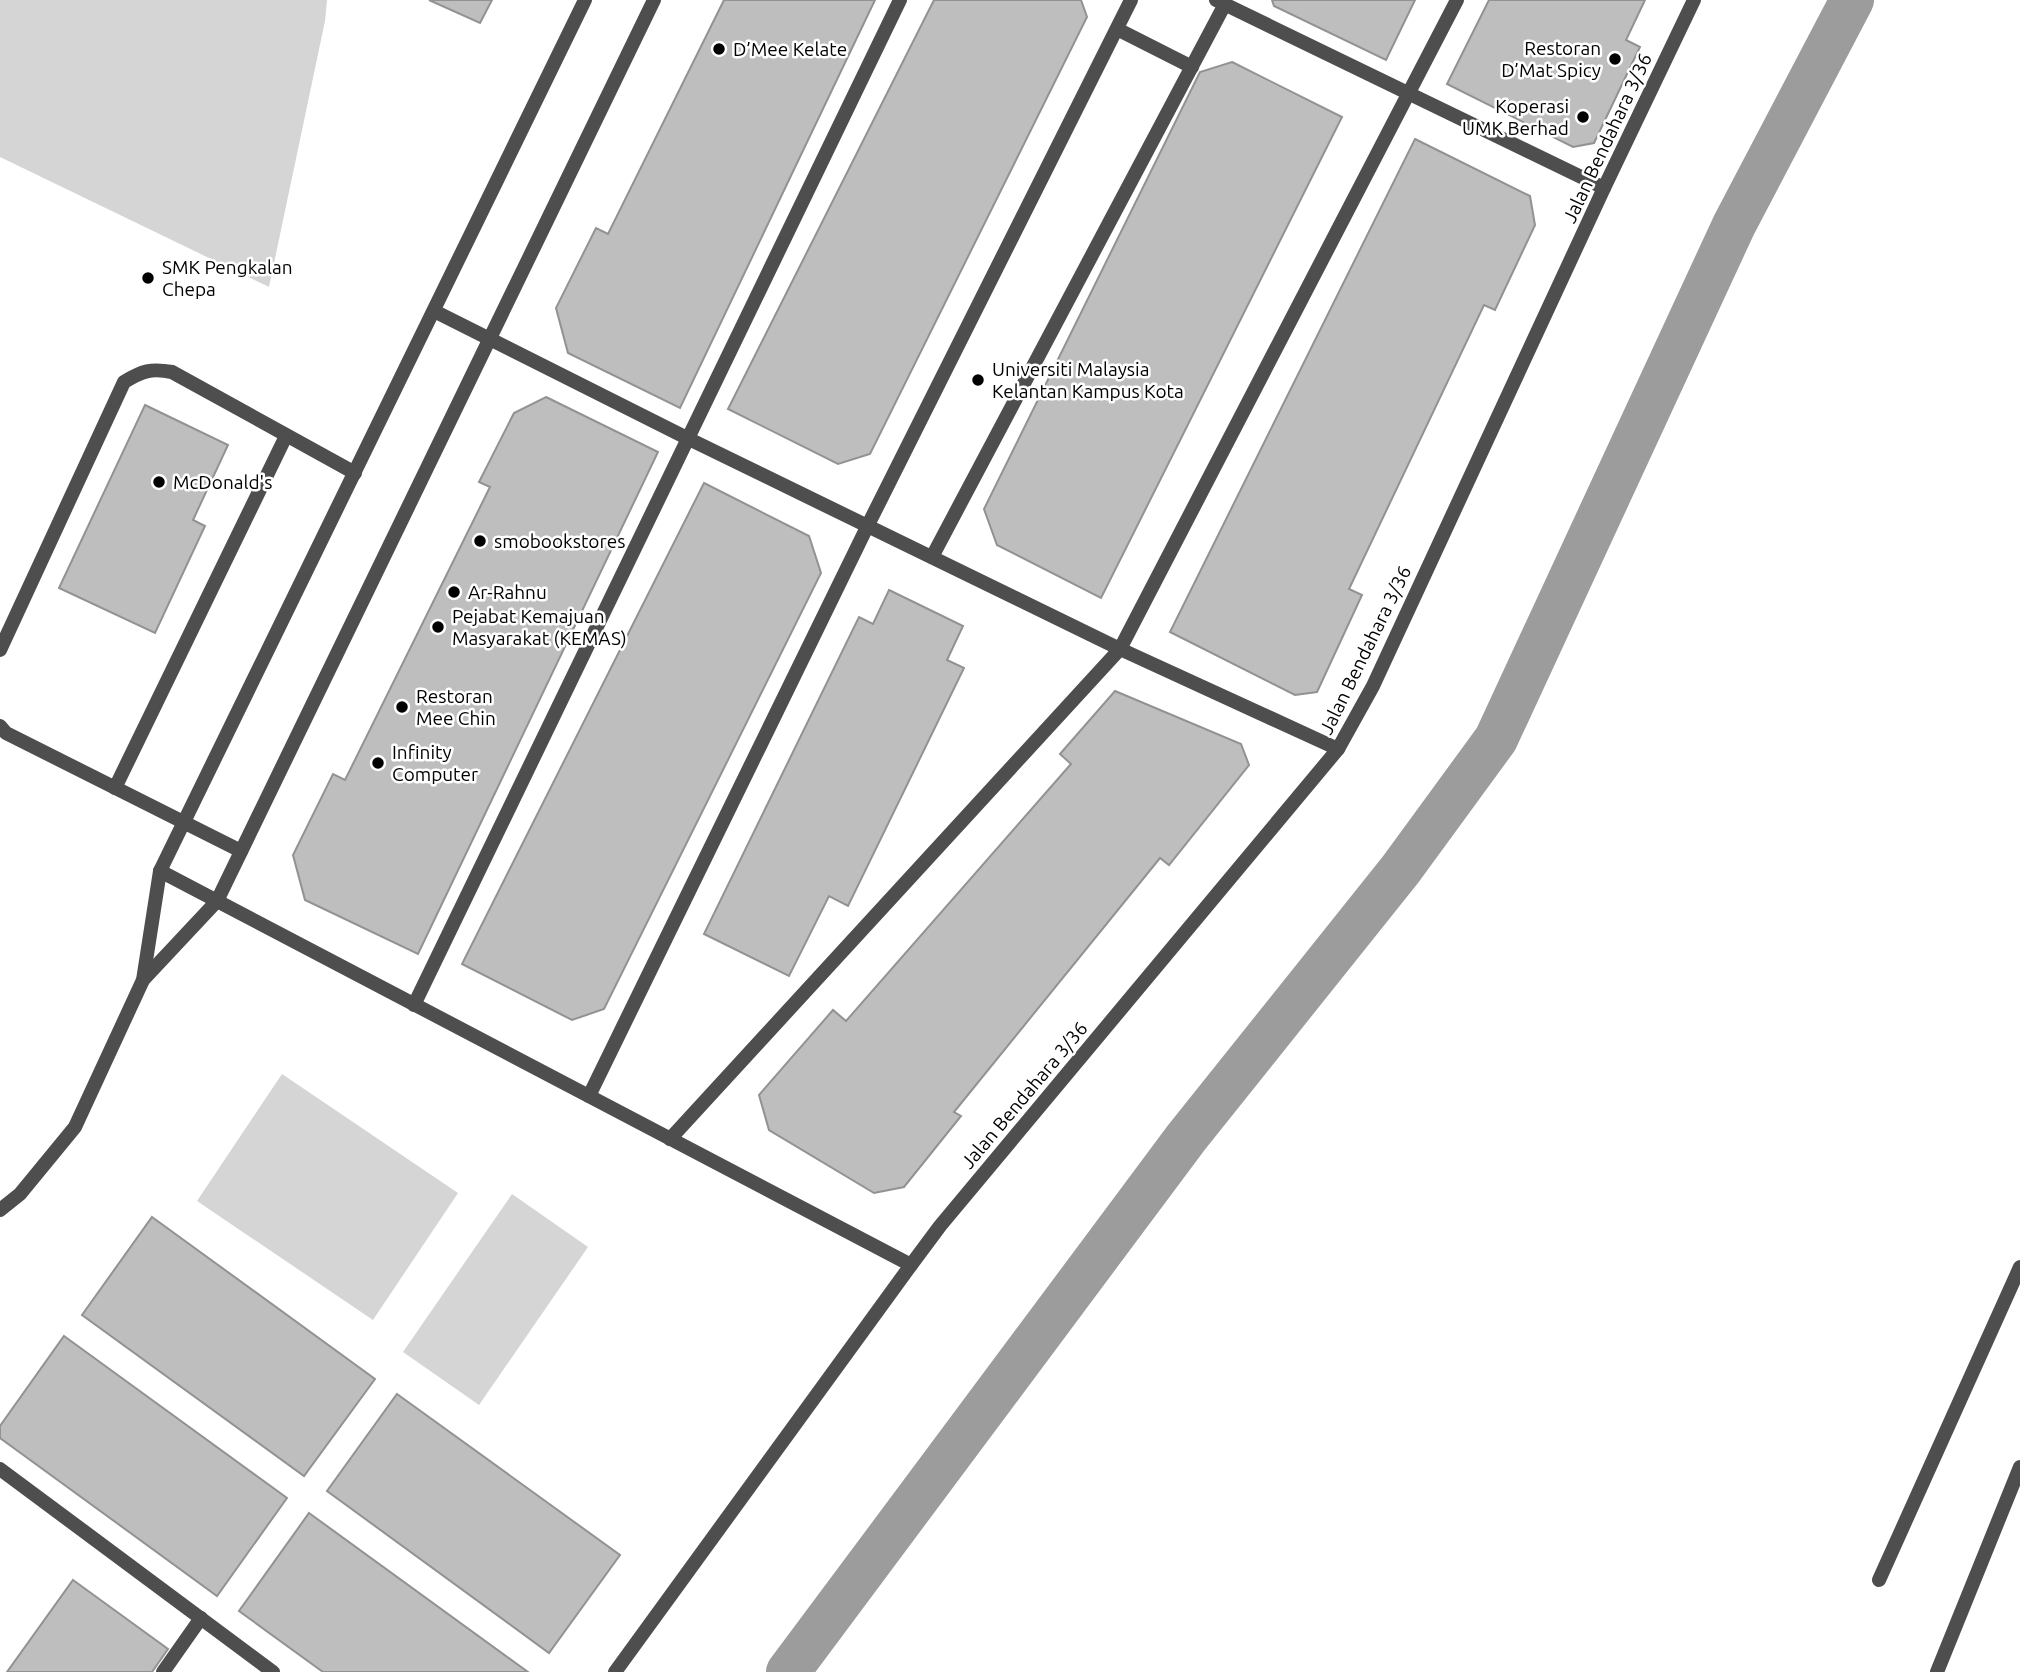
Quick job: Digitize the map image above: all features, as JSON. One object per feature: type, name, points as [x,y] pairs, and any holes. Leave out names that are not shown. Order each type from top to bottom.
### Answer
[{"type":"street","points":[[0,1210],[20,1194],[75,1127],[144,980],[160,871],[584,0]]},
{"type":"street","points":[[144,980],[217,901],[654,0]]},
{"type":"street","points":[[414,1005],[900,0]]},
{"type":"street","points":[[589,1096],[868,525],[1131,0]]},
{"type":"street","points":[[670,1139],[1120,649],[1457,0]]},
{"type":"street","name":"Jalan Bendahara 3/36","points":[[615,1672],[940,1226],[1338,749],[1373,686],[1694,0]]},
{"type":"street","points":[[932,557],[1192,66],[1222,1],[1604,188]]},
{"type":"street","points":[[1117,29],[1192,66]]},
{"type":"street","points":[[434,311],[689,439],[1120,649],[1338,749]]},
{"type":"street","points":[[0,650],[124,382],[141,372],[158,369],[172,372],[355,473]]},
{"type":"street","points":[[115,788],[286,436]]},
{"type":"street","points":[[0,726],[6,733],[241,851]]},
{"type":"street","points":[[160,871],[911,1265]]},
{"type":"street","points":[[1879,1580],[2020,1268]]},
{"type":"street","points":[[1937,1672],[2020,1468]]},
{"type":"street","points":[[0,1469],[274,1672]]},
{"type":"street","points":[[163,1672],[201,1618]]},
{"type":"shaded area","points":[[0,0],[327,0],[325,21],[269,287],[0,157]]},
{"type":"shaded area","points":[[282,1074],[458,1193],[373,1320],[197,1201]]},
{"type":"shaded area","points":[[512,1194],[588,1247],[479,1405],[403,1352]]},
{"type":"building","points":[[429,0],[492,0],[480,23]]},
{"type":"building","points":[[724,0],[875,0],[680,408],[568,353],[556,308],[596,228],[608,234]]},
{"type":"building","points":[[934,0],[1081,0],[1087,17],[870,454],[838,464],[728,409]]},
{"type":"building","points":[[1272,0],[1415,0],[1386,60],[1274,6]]},
{"type":"building","points":[[1489,0],[1645,0],[1626,40],[1640,47],[1594,143],[1573,147],[1447,84]]},
{"type":"building","points":[[1232,62],[1342,117],[1101,598],[997,545],[984,509],[1200,72]]},
{"type":"building","points":[[1415,139],[1530,196],[1535,225],[1495,310],[1484,305],[1349,589],[1362,595],[1317,692],[1295,695],[1170,632]]},
{"type":"building","points":[[546,397],[658,452],[418,954],[305,900],[293,855],[333,774],[345,780],[490,487],[479,482],[514,413]]},
{"type":"building","name":"McDonald's","points":[[145,405],[228,445],[193,520],[205,526],[155,633],[59,588]]},
{"type":"building","points":[[704,483],[809,536],[821,573],[604,1009],[572,1020],[462,964]]},
{"type":"building","points":[[889,590],[963,626],[947,660],[964,668],[848,906],[829,896],[789,976],[704,934],[859,617],[873,624]]},
{"type":"building","points":[[1115,691],[1241,744],[1249,765],[1169,865],[1160,858],[954,1112],[961,1116],[904,1187],[874,1193],[769,1130],[759,1095],[833,1010],[846,1021],[1071,764],[1060,754]]},
{"type":"building","points":[[152,1217],[375,1379],[304,1476],[82,1315]]},
{"type":"building","points":[[64,1336],[287,1498],[217,1596],[0,1438],[0,1426]]},
{"type":"building","points":[[397,1394],[620,1555],[549,1653],[327,1491]]},
{"type":"building","points":[[309,1513],[528,1672],[323,1672],[239,1611]]},
{"type":"building","points":[[73,1580],[168,1649],[152,1672],[7,1672]]},
{"type":"waterway","points":[[788,1672],[1186,1138],[1401,869],[1496,739],[1734,225],[1852,0]]},
{"type":"place","name":"D’Mee Kelate","points":[[719,49]]},
{"type":"place","name":"Restoran D’Mat Spicy","points":[[1615,59]]},
{"type":"place","name":"Koperasi UMK Berhad","points":[[1583,117]]},
{"type":"place","name":"SMK Pengkalan Chepa","points":[[148,278]]},
{"type":"place","name":"Universiti Malaysia Kelantan Kampus Kota","points":[[978,380]]},
{"type":"place","name":"McDonald's","points":[[159,482]]},
{"type":"place","name":"smobookstores","points":[[480,541]]},
{"type":"place","name":"Ar-Rahnu","points":[[454,592]]},
{"type":"place","name":"Pejabat Kemajuan Masyarakat (KEMAS)","points":[[438,627]]},
{"type":"place","name":"Restoran Mee Chin","points":[[402,707]]},
{"type":"place","name":"Infinity Computer","points":[[378,763]]}]
